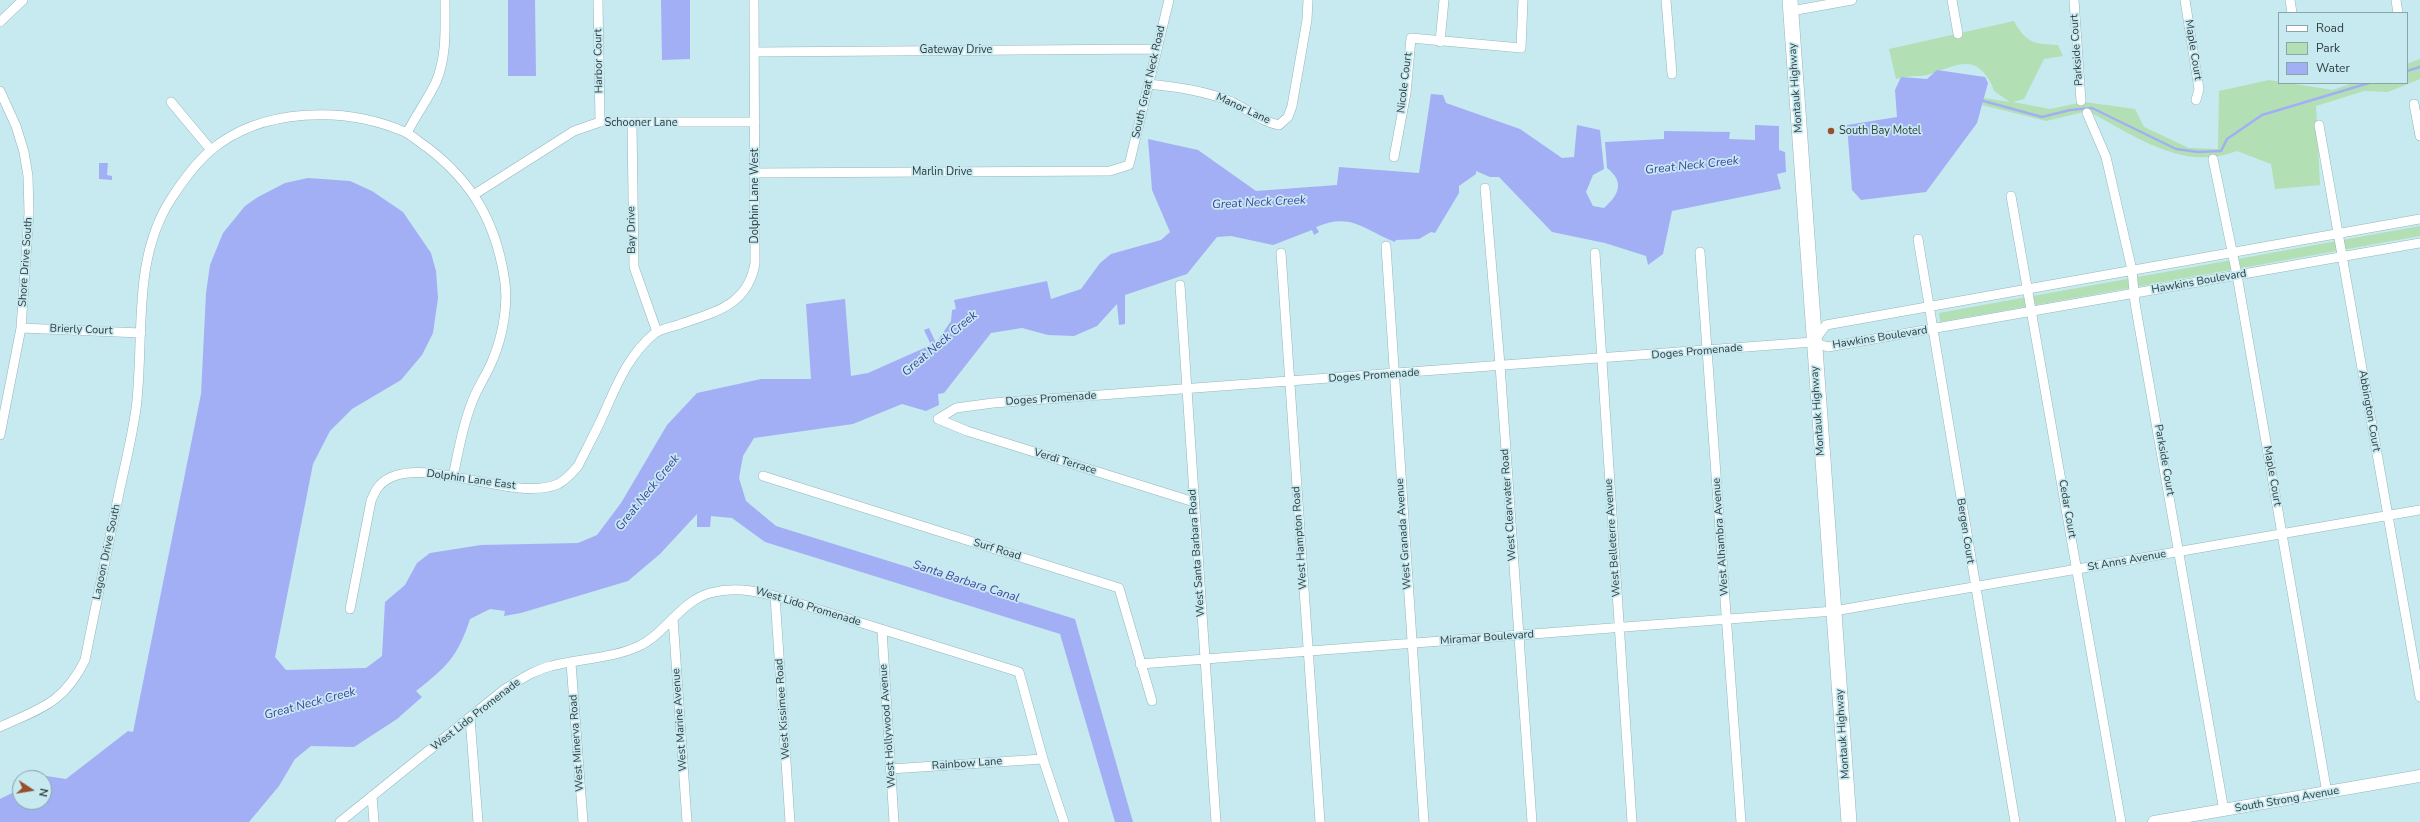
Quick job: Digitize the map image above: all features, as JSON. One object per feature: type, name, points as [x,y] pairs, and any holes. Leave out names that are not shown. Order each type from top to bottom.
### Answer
[{"type":"main road","name":"Montauk Highway","points":[[1790,5],[1813,342],[1849,822]]},
{"type":"street","points":[[0,22],[23,0]]},
{"type":"street","points":[[445,0],[445,44],[441,67],[436,82],[407,133],[451,167],[475,194],[499,250],[505,280],[501,335],[493,360],[471,403],[453,477]]},
{"type":"street","name":"Harbor Court","points":[[598,0],[600,122]]},
{"type":"street","name":"Dolphin Lane West","points":[[657,332],[733,303],[744,292],[753,278],[755,263],[754,0]]},
{"type":"street","name":"South Great Neck Road","points":[[1129,165],[1169,0]]},
{"type":"street","name":"Manor Lane","points":[[1149,84],[1185,88],[1210,94],[1231,102],[1269,123],[1279,125],[1288,117],[1292,106],[1307,20],[1308,0]]},
{"type":"street","points":[[1444,0],[1440,42],[1521,48],[1523,0]]},
{"type":"street","points":[[1666,0],[1672,74]]},
{"type":"street","points":[[1790,5],[1852,0]]},
{"type":"street","points":[[1952,0],[1958,34]]},
{"type":"street","name":"Parkside Court","points":[[2074,0],[2081,100]]},
{"type":"street","name":"Maple Court","points":[[2185,0],[2199,89],[2196,100]]},
{"type":"street","points":[[2290,0],[2292,12]]},
{"type":"street","points":[[2396,0],[2398,12]]},
{"type":"street","name":"Nicole Court","points":[[1394,157],[1406,93],[1411,38],[1440,42]]},
{"type":"street","name":"Gateway Drive","points":[[755,52],[1157,49]]},
{"type":"street","name":"Shore Drive South","points":[[0,91],[16,126],[28,176],[30,213],[21,328],[0,435]]},
{"type":"street","points":[[171,102],[211,150]]},
{"type":"street","points":[[2414,104],[2420,136]]},
{"type":"street","name":"Parkside Court","points":[[2088,113],[2106,158],[2132,270],[2134,294],[2224,811]]},
{"type":"street","name":"Lagoon Drive South","points":[[0,727],[48,705],[64,693],[76,678],[85,660],[136,410],[145,266],[158,223],[187,176],[211,150],[252,127],[302,116],[330,114],[352,116],[407,133]]},
{"type":"street","name":"Schooner Lane","points":[[475,194],[574,131],[600,122],[755,122]]},
{"type":"street","name":"Bay Drive","points":[[632,123],[634,267],[657,332]]},
{"type":"street","name":"Abbington Court","points":[[2320,125],[2341,257],[2420,697]]},
{"type":"street","name":"Maple Court","points":[[2213,159],[2237,275],[2327,793]]},
{"type":"street","name":"Marlin Drive","points":[[754,173],[1110,171],[1129,165]]},
{"type":"street","name":"West Clearwater Road","points":[[1485,188],[1500,365],[1532,822]]},
{"type":"street","name":"Cedar Court","points":[[2011,196],[2121,822]]},
{"type":"street","name":"Hawkins Boulevard","points":[[2420,219],[1929,306],[1826,326],[1813,342],[1828,347],[2420,243]]},
{"type":"street","name":"Bergen Court","points":[[1918,239],[1974,586],[2015,822]]},
{"type":"street","name":"West Granada Avenue","points":[[1386,246],[1393,375],[1424,822]]},
{"type":"street","name":"West Alhambra Avenue","points":[[1700,252],[1740,822]]},
{"type":"street","name":"West Hampton Road","points":[[1281,253],[1320,822]]},
{"type":"street","name":"West Belleterre Avenue","points":[[1595,253],[1632,822]]},
{"type":"street","name":"West Santa Barbara Road","points":[[1180,285],[1216,822]]},
{"type":"street","name":"Brierly Court","points":[[21,328],[141,333]]},
{"type":"street","name":"Dolphin Lane East","points":[[350,609],[371,501],[380,485],[392,477],[404,472],[453,477],[499,486],[542,488],[557,484],[569,477],[578,466],[621,374],[635,352],[657,332]]},
{"type":"street","name":"Doges Promenade","points":[[938,419],[956,408],[976,405],[1393,375],[1500,365],[1602,359],[1813,342]]},
{"type":"street","name":"Verdi Terrace","points":[[938,419],[967,431],[1194,502]]},
{"type":"street","name":"Surf Road","points":[[763,476],[1119,588],[1152,701]]},
{"type":"street","name":"St Anns Avenue","points":[[1834,611],[2420,510]]},
{"type":"street","name":"West Lido Promenade","points":[[340,822],[505,689],[536,671],[551,666],[602,658],[641,645],[656,635],[673,618],[708,594],[746,589],[775,596],[1019,672],[1043,759],[1064,822]]},
{"type":"street","name":"West Kissimee Road","points":[[775,596],[790,822]]},
{"type":"street","name":"Miramar Boulevard","points":[[1140,664],[1834,611]]},
{"type":"street","name":"West Marine Avenue","points":[[673,618],[687,822]]},
{"type":"street","name":"West Hollywood Avenue","points":[[882,630],[894,822]]},
{"type":"street","name":"West Minerva Road","points":[[572,663],[583,822]]},
{"type":"street","points":[[470,718],[478,822]]},
{"type":"street","name":"Rainbow Lane","points":[[890,768],[1043,759]]},
{"type":"street","name":"South Strong Avenue","points":[[2154,822],[2204,818],[2224,811],[2420,776]]},
{"type":"street","points":[[372,796],[374,822]]},
{"type":"green space","points":[[2014,21],[2027,38],[2037,43],[2058,45],[2063,56],[2044,59],[2024,99],[2013,102],[2050,109],[2084,102],[2135,109],[2144,127],[2189,148],[2218,149],[2219,91],[2269,80],[2278,81],[2278,84],[2295,84],[2333,90],[2350,84],[2408,84],[2388,92],[2364,91],[2316,106],[2320,185],[2275,189],[2271,164],[2237,151],[2217,156],[2198,157],[2179,154],[2142,140],[2088,111],[2046,121],[1982,105],[1984,98],[2010,102],[1994,91],[1988,77],[1980,69],[1972,65],[1963,64],[1927,75],[1896,79],[1889,49]]},
{"type":"green space","points":[[2420,59],[2420,79],[2408,84],[2408,64]]},
{"type":"green space","points":[[2420,226],[2420,236],[1940,322],[1939,313]]},
{"type":"water","points":[[508,0],[535,0],[536,76],[508,76]]},
{"type":"water","points":[[661,0],[690,0],[690,59],[662,60]]},
{"type":"water","points":[[1937,70],[1985,77],[1988,83],[1977,123],[1926,192],[1861,200],[1852,190],[1847,125],[1897,117],[1895,90],[1901,77],[1927,79]]},
{"type":"water","points":[[1431,94],[1443,95],[1446,103],[1520,129],[1562,158],[1574,157],[1577,125],[1600,130],[1604,169],[1593,175],[1586,192],[1593,206],[1604,208],[1613,198],[1618,188],[1616,178],[1607,168],[1605,142],[1664,139],[1664,131],[1730,132],[1729,139],[1755,140],[1755,125],[1779,126],[1779,150],[1785,152],[1786,172],[1777,174],[1781,189],[1672,211],[1663,254],[1648,265],[1646,256],[1605,243],[1552,232],[1499,177],[1490,177],[1476,171],[1476,174],[1459,186],[1459,193],[1435,233],[1431,232],[1419,239],[1396,240],[1395,242],[1357,224],[1339,221],[1316,227],[1319,232],[1314,235],[1312,230],[1273,245],[1231,236],[1217,237],[1187,274],[1125,295],[1125,324],[1119,325],[1117,304],[1097,326],[1074,336],[1048,335],[1022,328],[991,333],[944,393],[938,394],[939,405],[926,411],[902,404],[853,424],[754,438],[743,456],[739,478],[746,501],[776,526],[1075,619],[1133,822],[1115,822],[1060,634],[765,542],[732,518],[711,516],[710,527],[697,527],[697,514],[660,554],[628,581],[521,613],[504,616],[505,611],[490,609],[470,619],[466,632],[456,652],[450,660],[436,675],[416,691],[422,697],[397,719],[354,747],[311,746],[295,759],[279,786],[249,822],[0,822],[0,799],[12,793],[12,810],[52,810],[52,777],[66,779],[128,731],[133,732],[201,394],[206,293],[210,265],[223,233],[245,206],[258,197],[285,183],[308,178],[350,181],[372,191],[403,212],[431,253],[436,271],[438,298],[433,333],[422,355],[401,380],[352,409],[330,431],[313,464],[275,657],[286,670],[366,668],[382,656],[385,602],[405,585],[417,563],[430,553],[481,545],[578,543],[597,535],[621,503],[667,425],[697,393],[761,379],[811,379],[806,304],[845,299],[851,376],[868,373],[931,345],[924,330],[929,328],[936,343],[951,321],[952,310],[956,309],[954,300],[1047,281],[1051,299],[1081,289],[1100,263],[1111,254],[1161,240],[1170,232],[1152,190],[1148,139],[1198,150],[1256,191],[1337,185],[1339,167],[1419,173]]},
{"type":"water","points":[[99,163],[108,163],[107,175],[112,176],[112,180],[99,179]]},
{"type":"waterway","name":"Great Neck Creek","points":[[2408,71],[2420,67]]},
{"type":"waterway","name":"Great Neck Creek","points":[[1980,100],[2042,117],[2070,110],[2092,108],[2176,149],[2198,152],[2221,151],[2227,139],[2262,115],[2366,84]]},
{"type":"place","name":"South Bay Motel","points":[[1831,131]]},
{"type":"water label","name":"Santa Barbara Canal","points":[[966,582]]}]
